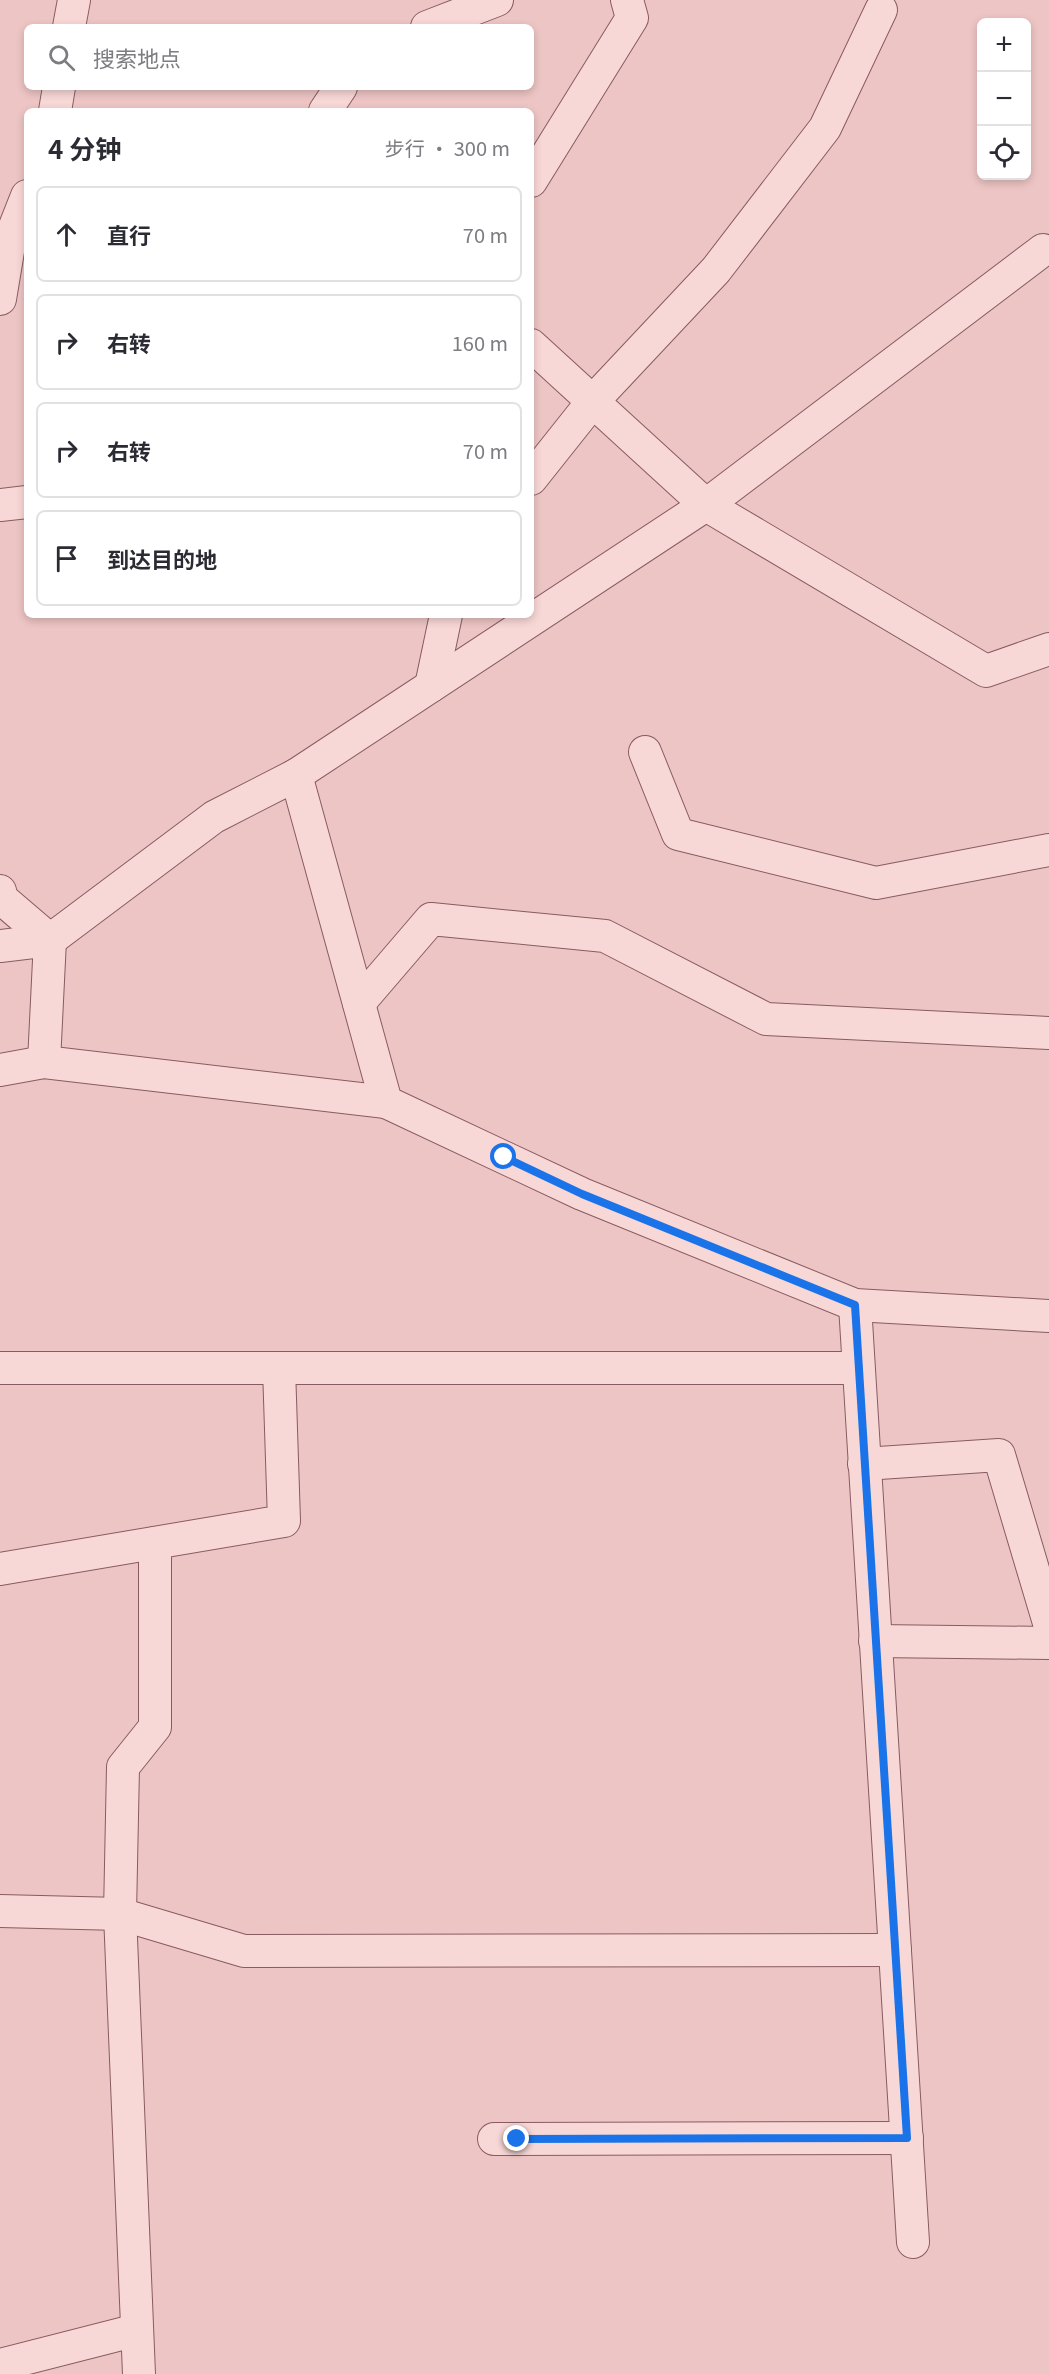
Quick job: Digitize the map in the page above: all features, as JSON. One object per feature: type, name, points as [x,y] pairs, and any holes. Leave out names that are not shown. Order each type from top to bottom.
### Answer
[{"type":"street","points":[[70,24],[74,0]]},
{"type":"street","points":[[435,24],[497,0]]},
{"type":"street","points":[[534,176],[632,18],[627,0]]},
{"type":"street","points":[[534,475],[593,402],[716,270],[825,128],[881,10]]},
{"type":"street","points":[[56,108],[58,90]]},
{"type":"street","points":[[327,108],[339,90]]},
{"type":"street","points":[[0,299],[10,239],[24,204]]},
{"type":"street","points":[[0,946],[50,940],[214,817],[296,775],[706,505],[1043,250]]},
{"type":"street","points":[[534,348],[706,505],[986,670],[1049,649]]},
{"type":"street","points":[[0,505],[24,502]]},
{"type":"street","points":[[431,686],[445,618]]},
{"type":"street","points":[[645,752],[678,834],[876,883],[1049,850]]},
{"type":"street","points":[[296,775],[386,1102]]},
{"type":"street","points":[[0,891],[2,899],[50,940]]},
{"type":"street","points":[[359,1003],[431,919],[605,936],[766,1019],[1049,1033]]},
{"type":"street","points":[[44,1062],[50,940]]},
{"type":"street","points":[[0,1070],[44,1062],[386,1102],[582,1194],[855,1305],[1049,1316]]},
{"type":"street","points":[[855,1305],[913,2242]]},
{"type":"street","points":[[0,1368],[858,1368]]},
{"type":"street","points":[[0,1569],[284,1521],[279,1368]]},
{"type":"street","points":[[864,1464],[999,1455],[1049,1623]]},
{"type":"street","points":[[139,2374],[120,1914],[123,1767],[155,1726],[155,1543]]},
{"type":"street","points":[[875,1641],[1049,1643]]},
{"type":"street","points":[[0,1911],[120,1914],[244,1951],[895,1950]]},
{"type":"street","points":[[494,2139],[907,2138]]},
{"type":"street","points":[[0,2365],[137,2330]]},
{"type":"route","points":[[504,1157],[582,1194],[855,1305],[907,2138],[517,2139]]}]
